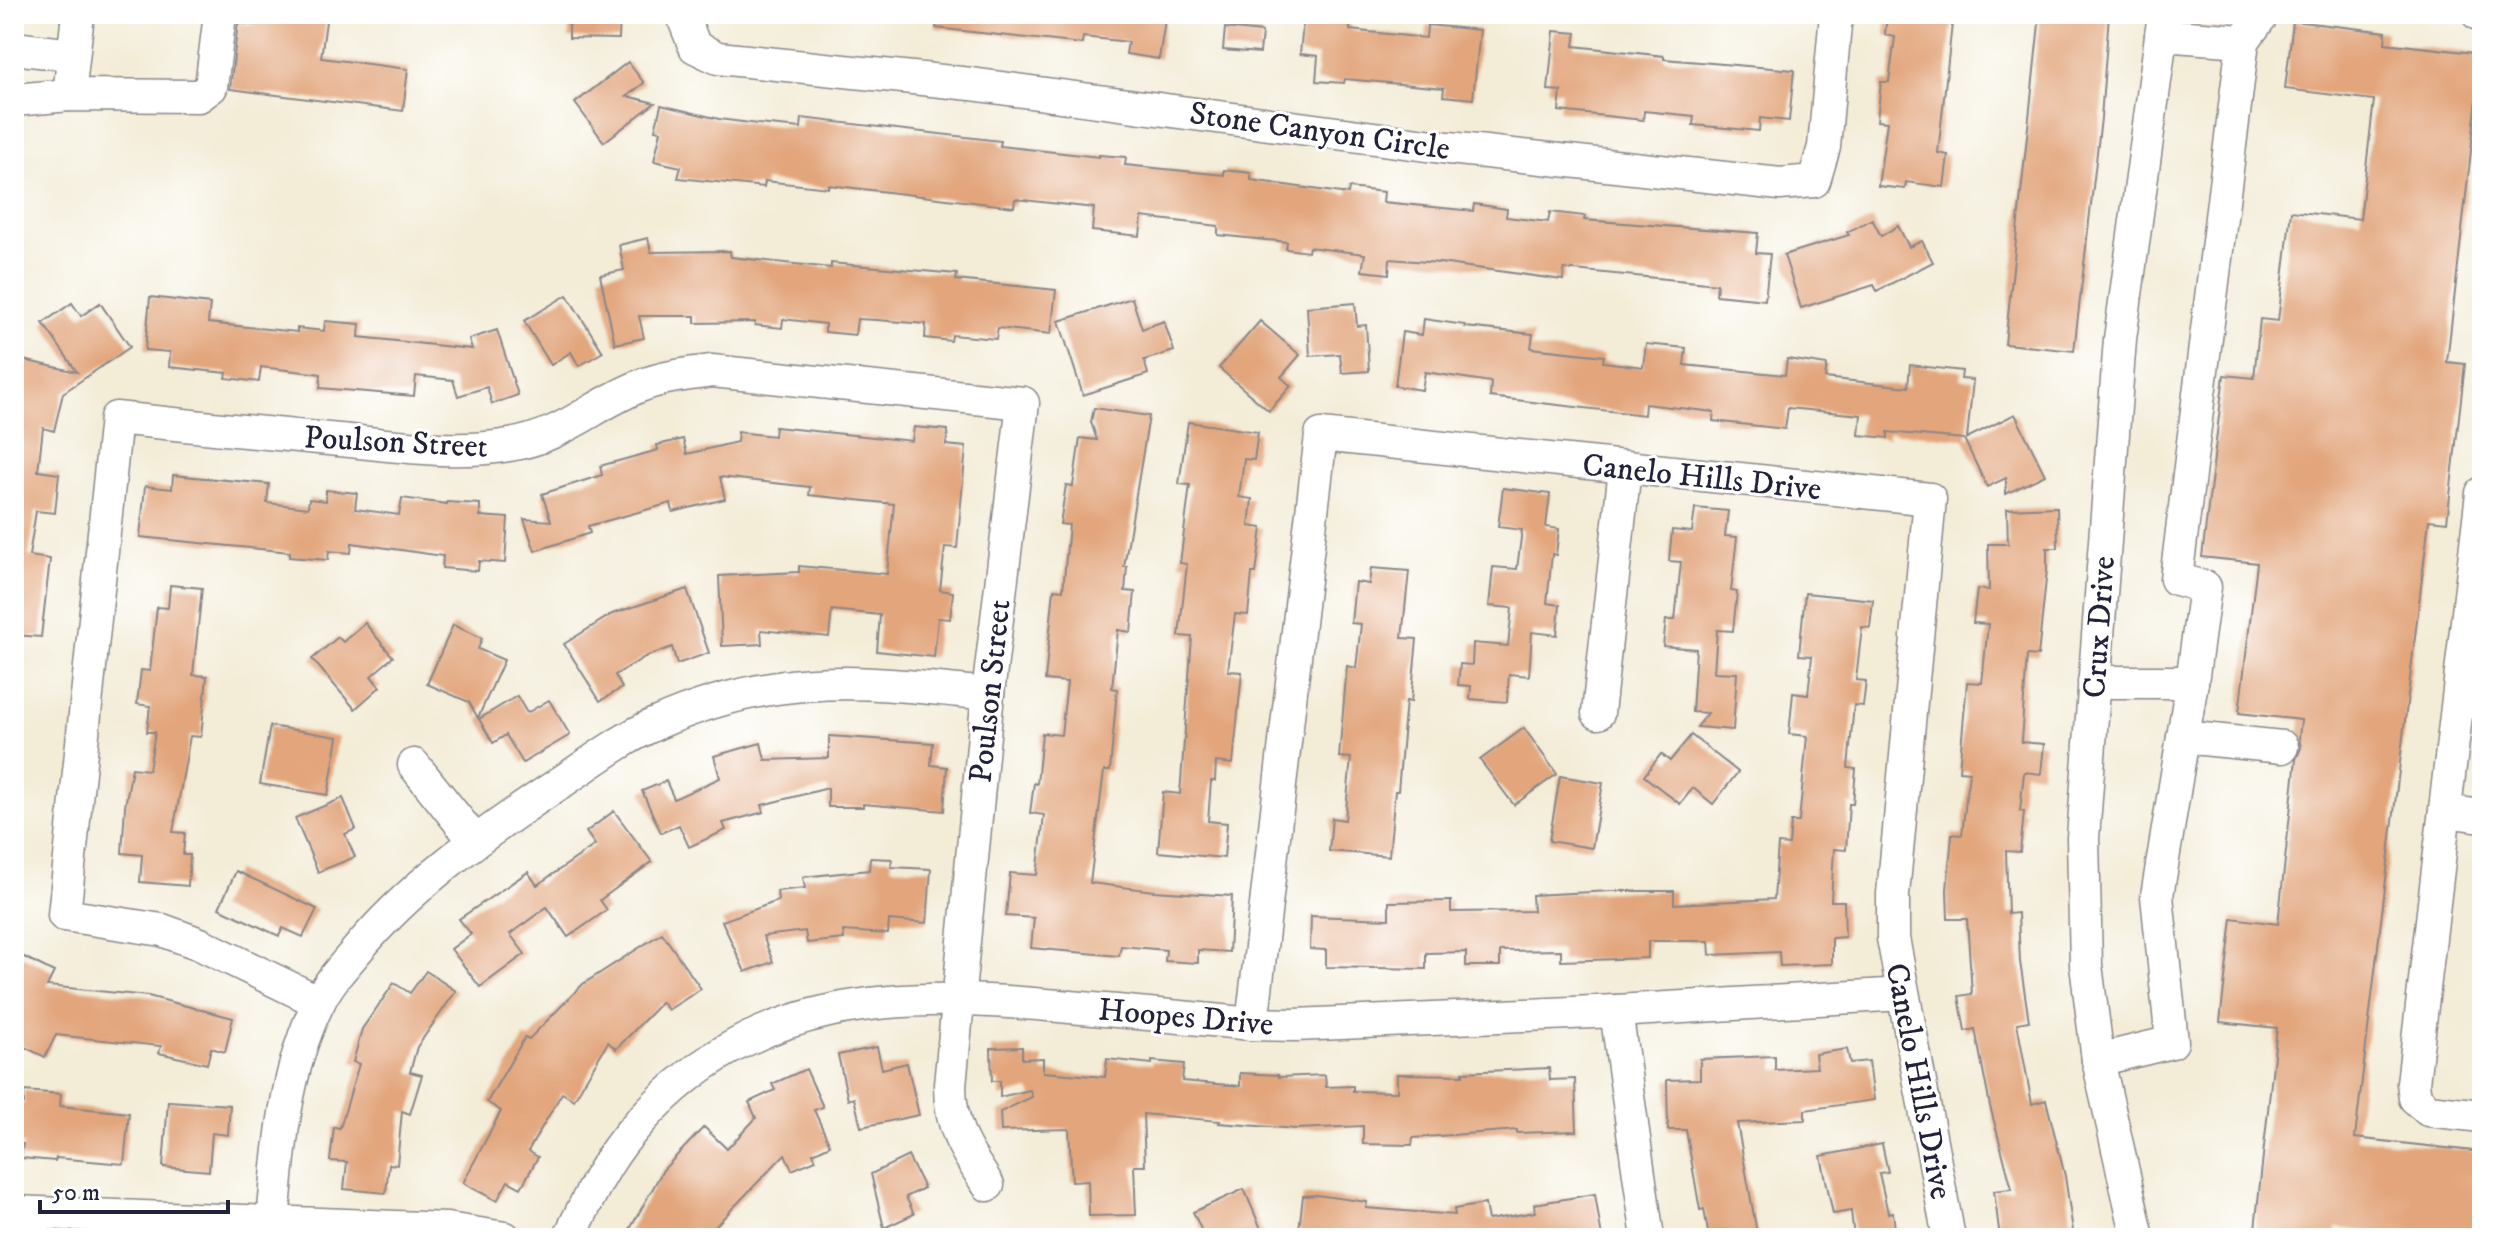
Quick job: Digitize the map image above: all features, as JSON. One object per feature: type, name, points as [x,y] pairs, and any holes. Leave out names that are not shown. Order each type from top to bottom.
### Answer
[{"type":"street","points":[[69,95],[78,14]]},
{"type":"street","points":[[14,100],[69,95],[199,96],[211,87],[220,14]]},
{"type":"street","name":"Stone Canyon Circle","points":[[686,14],[685,22],[695,47],[718,58],[971,84],[1449,148],[1780,184],[1814,181],[1824,147],[1836,14]]},
{"type":"street","points":[[2098,1060],[2172,1042],[2157,896],[2205,587],[2176,579],[2243,41],[2263,14]]},
{"type":"street","points":[[2162,24],[2243,41]]},
{"type":"street","name":"Crux Drive","points":[[2138,1238],[2098,1060],[2086,965],[2083,838],[2120,339],[2162,24]]},
{"type":"street","points":[[14,48],[73,55]]},
{"type":"street","name":"Poulson Street","points":[[319,1002],[200,944],[162,930],[64,915],[116,418],[468,450],[540,438],[640,386],[671,376],[712,371],[1023,403],[988,694],[950,1085],[955,1130],[988,1185]]},
{"type":"street","name":"Canelo Hills Drive","points":[[1252,1024],[1321,435],[1930,499],[1893,894],[1893,938],[1949,1238]]},
{"type":"street","points":[[1598,713],[1625,468]]},
{"type":"street","points":[[2482,493],[2413,1083],[2415,1098],[2428,1110],[2482,1116]]},
{"type":"street","points":[[2094,682],[2192,682]]},
{"type":"street","points":[[273,1223],[290,1081],[301,1044],[319,1002],[373,930],[474,840],[610,749],[652,725],[692,709],[774,688],[820,683],[870,683],[988,694]]},
{"type":"street","points":[[2183,737],[2282,747]]},
{"type":"street","points":[[414,765],[474,840]]},
{"type":"street","points":[[2445,811],[2482,816]]},
{"type":"street","name":"Hoopes Drive","points":[[569,1238],[596,1181],[629,1134],[685,1080],[716,1057],[786,1022],[861,1003],[957,998],[1252,1024],[1295,1025],[1903,994]]},
{"type":"street","points":[[1616,1011],[1648,1238]]},
{"type":"street","points":[[33,1221],[273,1223],[447,1229],[505,1238]]},
{"type":"building","points":[[256,14],[327,14],[321,58],[408,69],[403,111],[230,89],[238,23],[255,25]]},
{"type":"building","points":[[569,14],[620,14],[619,39],[569,38]]},
{"type":"building","points":[[937,14],[1166,14],[1159,59],[1126,54],[1128,42],[1083,37],[1082,44],[936,28]]},
{"type":"building","points":[[1304,14],[1351,14],[1350,30],[1426,38],[1427,25],[1480,30],[1473,99],[1443,96],[1444,88],[1345,79],[1344,83],[1316,81],[1318,56],[1300,54]]},
{"type":"building","points":[[1887,14],[1935,14],[1934,22],[1952,24],[1938,153],[1948,155],[1944,187],[1906,182],[1905,189],[1878,186],[1887,122],[1877,121],[1881,82],[1889,82],[1895,37],[1885,35]]},
{"type":"building","points":[[2040,14],[2109,14],[2101,118],[2074,351],[2005,344]]},
{"type":"building","points":[[2293,21],[2386,32],[2385,43],[2482,54],[2447,362],[2465,364],[2447,522],[2429,520],[2355,1138],[2482,1152],[2482,1238],[2429,1238],[2336,1228],[2335,1238],[2254,1238],[2277,1028],[2220,1022],[2232,918],[2278,924],[2296,759],[2301,748],[2301,720],[2239,713],[2257,563],[2202,557],[2224,375],[2254,378],[2260,319],[2278,321],[2291,211],[2360,219],[2374,100],[2285,89]]},
{"type":"building","points":[[1225,28],[1262,32],[1260,53],[1223,50]]},
{"type":"building","points":[[1554,31],[1576,33],[1574,46],[1664,56],[1664,59],[1794,70],[1789,121],[1760,118],[1759,131],[1693,125],[1694,116],[1644,111],[1643,120],[1559,111],[1561,91],[1548,90]]},
{"type":"building","points":[[628,62],[644,83],[627,96],[655,103],[604,142],[575,103]]},
{"type":"building","points":[[661,105],[719,119],[758,124],[801,128],[802,118],[1001,141],[1000,146],[1126,157],[1125,165],[1224,175],[1224,170],[1251,173],[1251,180],[1348,194],[1349,188],[1384,192],[1383,202],[1473,211],[1474,204],[1507,209],[1506,217],[1548,222],[1550,212],[1585,216],[1584,220],[1758,233],[1756,253],[1770,254],[1765,300],[1716,295],[1717,284],[1564,269],[1563,280],[1390,259],[1389,274],[1362,271],[1365,254],[1309,247],[1308,252],[1286,249],[1287,242],[1218,235],[1218,226],[1142,217],[1140,236],[1092,231],[1094,208],[1015,199],[1014,207],[828,185],[828,188],[765,181],[764,187],[678,178],[681,167],[654,161],[661,131],[655,130]]},
{"type":"building","points":[[1872,219],[1881,236],[1898,226],[1909,247],[1922,241],[1933,262],[1877,291],[1874,285],[1801,308],[1784,255],[1849,235],[1847,232]]},
{"type":"building","points":[[648,238],[651,252],[730,251],[731,257],[831,268],[831,263],[957,274],[956,280],[1056,290],[1051,334],[998,328],[996,339],[952,335],[951,341],[925,338],[926,324],[877,320],[857,319],[855,335],[825,332],[825,324],[783,319],[782,328],[755,325],[755,322],[695,323],[695,316],[639,316],[644,338],[615,344],[600,275],[624,270],[619,245]]},
{"type":"building","points":[[567,295],[603,352],[579,366],[571,352],[551,365],[524,321]]},
{"type":"building","points":[[150,297],[210,304],[208,323],[297,332],[297,328],[324,331],[325,321],[360,324],[359,337],[472,349],[469,339],[497,330],[518,395],[492,404],[487,387],[458,396],[453,380],[416,376],[414,396],[320,388],[321,374],[261,367],[259,382],[226,378],[227,373],[169,367],[170,352],[145,350]]},
{"type":"building","points":[[1132,298],[1142,329],[1164,321],[1174,351],[1144,360],[1148,374],[1083,395],[1059,321]]},
{"type":"building","points":[[72,303],[81,316],[100,303],[130,347],[63,393],[54,431],[43,428],[38,471],[59,474],[55,513],[36,511],[29,556],[50,559],[41,637],[14,635],[14,358],[77,372],[43,323]]},
{"type":"building","points":[[1355,303],[1357,326],[1366,325],[1369,371],[1342,373],[1340,354],[1310,356],[1307,307]]},
{"type":"building","points":[[1424,319],[1533,334],[1531,348],[1604,356],[1603,362],[1643,367],[1646,344],[1686,348],[1684,365],[1785,375],[1787,359],[1827,365],[1825,378],[1908,387],[1910,365],[1962,371],[1961,379],[1973,380],[1967,438],[2015,414],[2045,475],[2006,494],[2006,478],[1987,487],[1964,439],[1888,432],[1888,438],[1859,435],[1861,415],[1788,408],[1785,429],[1713,421],[1714,412],[1645,404],[1644,415],[1490,397],[1491,382],[1425,372],[1422,390],[1395,386],[1402,332],[1422,335]]},
{"type":"building","points":[[1260,321],[1300,355],[1281,377],[1291,386],[1269,411],[1219,368]]},
{"type":"building","points":[[1094,408],[1149,416],[1124,567],[1127,567],[1125,591],[1135,592],[1131,632],[1118,630],[1112,688],[1117,689],[1110,771],[1104,771],[1090,883],[1232,896],[1229,952],[1198,950],[1198,963],[1165,961],[1166,950],[1121,946],[1119,956],[1031,948],[1034,918],[1006,916],[1010,873],[1037,875],[1044,815],[1030,813],[1034,783],[1037,784],[1042,733],[1061,735],[1067,682],[1045,680],[1054,589],[1063,590],[1069,525],[1060,524],[1066,485],[1073,486],[1080,438],[1097,440],[1091,422]]},
{"type":"building","points":[[1188,422],[1258,432],[1254,460],[1244,459],[1239,497],[1252,499],[1249,526],[1262,528],[1256,573],[1252,573],[1248,615],[1235,614],[1228,671],[1242,672],[1233,764],[1216,762],[1215,781],[1211,781],[1208,821],[1227,823],[1224,858],[1158,852],[1163,792],[1180,794],[1192,637],[1179,636],[1187,564],[1180,563],[1190,485],[1179,484]]},
{"type":"building","points":[[775,427],[912,441],[914,427],[948,430],[946,445],[966,447],[957,548],[945,547],[940,590],[953,592],[950,619],[938,618],[934,657],[877,651],[880,615],[832,610],[829,637],[761,630],[762,644],[722,646],[719,576],[799,572],[799,566],[887,574],[894,504],[809,495],[810,487],[720,477],[725,499],[673,512],[671,503],[588,526],[590,533],[535,551],[524,519],[551,521],[542,494],[602,475],[600,466],[658,450],[657,445],[683,439],[687,454],[737,442],[738,432],[774,436]]},
{"type":"building","points":[[173,475],[269,484],[267,503],[308,508],[309,499],[326,501],[326,490],[357,493],[355,509],[399,515],[402,498],[447,504],[480,504],[480,516],[508,518],[505,563],[479,561],[478,571],[442,568],[443,556],[352,543],[351,553],[329,551],[328,560],[289,557],[290,552],[140,537],[145,486],[172,489]]},
{"type":"building","points":[[1503,488],[1550,494],[1546,527],[1559,529],[1556,555],[1552,554],[1547,603],[1560,605],[1557,635],[1532,632],[1529,676],[1509,674],[1507,702],[1470,699],[1471,686],[1458,685],[1460,664],[1472,665],[1473,643],[1508,646],[1512,608],[1489,606],[1493,567],[1517,569],[1522,530],[1498,527]]},
{"type":"building","points":[[2057,507],[2058,548],[2047,548],[2038,656],[2027,655],[2021,742],[2044,744],[2041,774],[2024,772],[2020,852],[2006,851],[2008,914],[2018,913],[2020,962],[2029,1021],[2017,1023],[2032,1104],[2046,1100],[2065,1176],[2074,1238],[2000,1238],[1994,1191],[2012,1189],[1990,1106],[1975,1029],[1965,1031],[1959,996],[1972,994],[1967,919],[1948,919],[1947,890],[1952,834],[1962,835],[1969,772],[1959,771],[1967,682],[1982,683],[1988,624],[1973,623],[1977,589],[1989,590],[1988,544],[2008,544],[2007,509]]},
{"type":"building","points":[[1695,508],[1728,511],[1725,536],[1737,537],[1731,591],[1737,592],[1733,631],[1717,630],[1714,672],[1737,673],[1733,730],[1697,727],[1708,713],[1692,712],[1696,649],[1663,646],[1666,620],[1675,620],[1681,562],[1669,561],[1672,530],[1692,532]]},
{"type":"building","points":[[1371,568],[1409,571],[1402,638],[1417,639],[1411,702],[1406,701],[1389,856],[1329,851],[1332,818],[1345,820],[1351,758],[1339,757],[1347,666],[1356,668],[1361,624],[1351,623],[1355,582],[1369,584]]},
{"type":"building","points":[[170,585],[202,588],[193,675],[207,676],[201,737],[190,736],[173,832],[185,833],[183,855],[190,855],[188,886],[140,882],[142,855],[122,853],[125,806],[132,768],[149,770],[155,732],[147,732],[150,706],[137,704],[141,670],[150,671],[157,607],[168,608]]},
{"type":"building","points":[[687,589],[709,653],[677,664],[672,647],[645,657],[615,675],[622,688],[600,701],[564,644],[612,614]]},
{"type":"building","points":[[1805,593],[1873,600],[1870,628],[1862,627],[1856,680],[1866,681],[1863,706],[1854,705],[1848,768],[1856,769],[1853,804],[1849,804],[1846,850],[1834,849],[1831,901],[1844,901],[1845,937],[1832,938],[1832,964],[1780,966],[1779,952],[1710,955],[1709,941],[1648,941],[1648,958],[1561,961],[1561,950],[1500,951],[1500,966],[1466,966],[1466,952],[1426,953],[1426,969],[1326,967],[1326,950],[1310,949],[1311,916],[1389,919],[1389,902],[1451,901],[1451,912],[1533,911],[1532,895],[1612,891],[1674,891],[1674,904],[1774,899],[1778,844],[1789,845],[1791,822],[1799,822],[1807,736],[1789,734],[1793,693],[1808,695],[1812,656],[1799,655]]},
{"type":"building","points":[[365,623],[393,657],[371,676],[380,687],[355,709],[312,659],[338,637],[343,642]]},
{"type":"building","points":[[453,625],[482,638],[478,649],[504,660],[478,718],[469,702],[427,684]]},
{"type":"building","points":[[517,696],[527,713],[549,700],[570,735],[523,763],[506,735],[493,743],[479,719]]},
{"type":"building","points":[[270,726],[338,737],[328,795],[260,784]]},
{"type":"building","points":[[1524,728],[1557,774],[1514,805],[1480,760]]},
{"type":"building","points":[[1691,735],[1738,772],[1713,804],[1693,788],[1680,804],[1644,776],[1661,754],[1670,761]]},
{"type":"building","points":[[829,736],[933,743],[931,765],[947,767],[944,811],[863,804],[863,807],[828,807],[828,788],[762,805],[764,812],[723,823],[726,830],[689,847],[679,825],[661,833],[642,791],[666,781],[674,799],[720,778],[714,756],[761,743],[765,760],[829,758]]},
{"type":"building","points":[[1560,776],[1603,783],[1592,848],[1549,841]]},
{"type":"building","points":[[343,798],[356,829],[345,834],[355,857],[318,872],[295,818]]},
{"type":"building","points":[[614,811],[652,862],[600,900],[607,910],[568,937],[547,907],[510,934],[525,954],[480,987],[451,949],[471,934],[459,919],[528,872],[537,885],[595,845],[586,832]]},
{"type":"building","points":[[870,858],[892,859],[891,867],[931,869],[927,923],[889,920],[888,934],[843,931],[844,939],[807,943],[805,931],[763,936],[773,962],[745,972],[722,921],[778,901],[777,891],[805,888],[803,877],[869,870]]},
{"type":"building","points":[[236,871],[317,909],[303,937],[283,928],[279,936],[219,908]]},
{"type":"building","points":[[662,933],[701,989],[668,1010],[662,1002],[616,1049],[608,1042],[574,1100],[562,1093],[528,1151],[538,1157],[521,1188],[508,1181],[497,1201],[463,1183],[501,1111],[487,1102],[525,1037],[529,1039],[583,984]]},
{"type":"building","points":[[14,952],[54,972],[47,986],[148,996],[233,1018],[225,1052],[211,1048],[207,1064],[159,1053],[161,1046],[56,1035],[45,1057],[14,1042]]},
{"type":"building","points":[[426,971],[456,991],[417,1047],[410,1072],[422,1075],[410,1114],[402,1111],[397,1165],[389,1164],[386,1193],[344,1189],[347,1162],[330,1161],[334,1127],[340,1128],[359,1064],[353,1062],[362,1029],[394,983],[410,993]]},
{"type":"building","points":[[877,1047],[882,1069],[907,1063],[919,1115],[861,1127],[854,1098],[848,1100],[838,1055]]},
{"type":"building","points":[[1022,1047],[1022,1059],[1043,1058],[1043,1072],[1105,1077],[1107,1059],[1152,1064],[1152,1061],[1184,1064],[1182,1081],[1240,1086],[1240,1073],[1278,1077],[1325,1075],[1326,1087],[1353,1086],[1353,1091],[1397,1092],[1397,1074],[1463,1075],[1463,1072],[1549,1068],[1550,1080],[1575,1079],[1577,1131],[1517,1133],[1517,1130],[1413,1138],[1412,1145],[1363,1144],[1363,1126],[1296,1129],[1143,1114],[1145,1166],[1134,1166],[1136,1215],[1089,1216],[1088,1181],[1072,1182],[1069,1129],[1001,1131],[1000,1112],[1032,1097],[1030,1090],[1000,1097],[1000,1081],[992,1081],[991,1048]]},
{"type":"building","points":[[1847,1049],[1850,1063],[1869,1061],[1874,1100],[1805,1110],[1805,1120],[1737,1123],[1758,1238],[1709,1238],[1704,1209],[1700,1210],[1686,1130],[1668,1130],[1667,1080],[1700,1079],[1700,1059],[1775,1056],[1775,1070],[1817,1068],[1815,1054]]},
{"type":"building","points":[[806,1069],[823,1107],[814,1110],[830,1145],[813,1153],[816,1160],[792,1170],[785,1154],[704,1238],[625,1238],[663,1170],[704,1127],[727,1149],[756,1118],[749,1102],[775,1090],[772,1084]]},
{"type":"building","points":[[24,1091],[61,1094],[60,1106],[129,1113],[124,1164],[21,1158],[23,1144],[14,1144],[14,1103],[24,1104]]},
{"type":"building","points":[[168,1101],[230,1105],[228,1135],[212,1133],[209,1171],[163,1167]]},
{"type":"building","points":[[1882,1144],[1888,1172],[1879,1173],[1888,1213],[1893,1212],[1896,1238],[1854,1238],[1851,1211],[1833,1214],[1821,1156]]},
{"type":"building","points":[[908,1156],[924,1188],[906,1197],[914,1214],[884,1228],[871,1174]]},
{"type":"building","points":[[1244,1189],[1265,1238],[1205,1238],[1193,1212]]},
{"type":"building","points":[[1595,1194],[1602,1238],[1298,1238],[1303,1196],[1367,1202],[1366,1208],[1455,1215],[1454,1209],[1485,1204],[1488,1220],[1535,1212],[1534,1204]]}]
